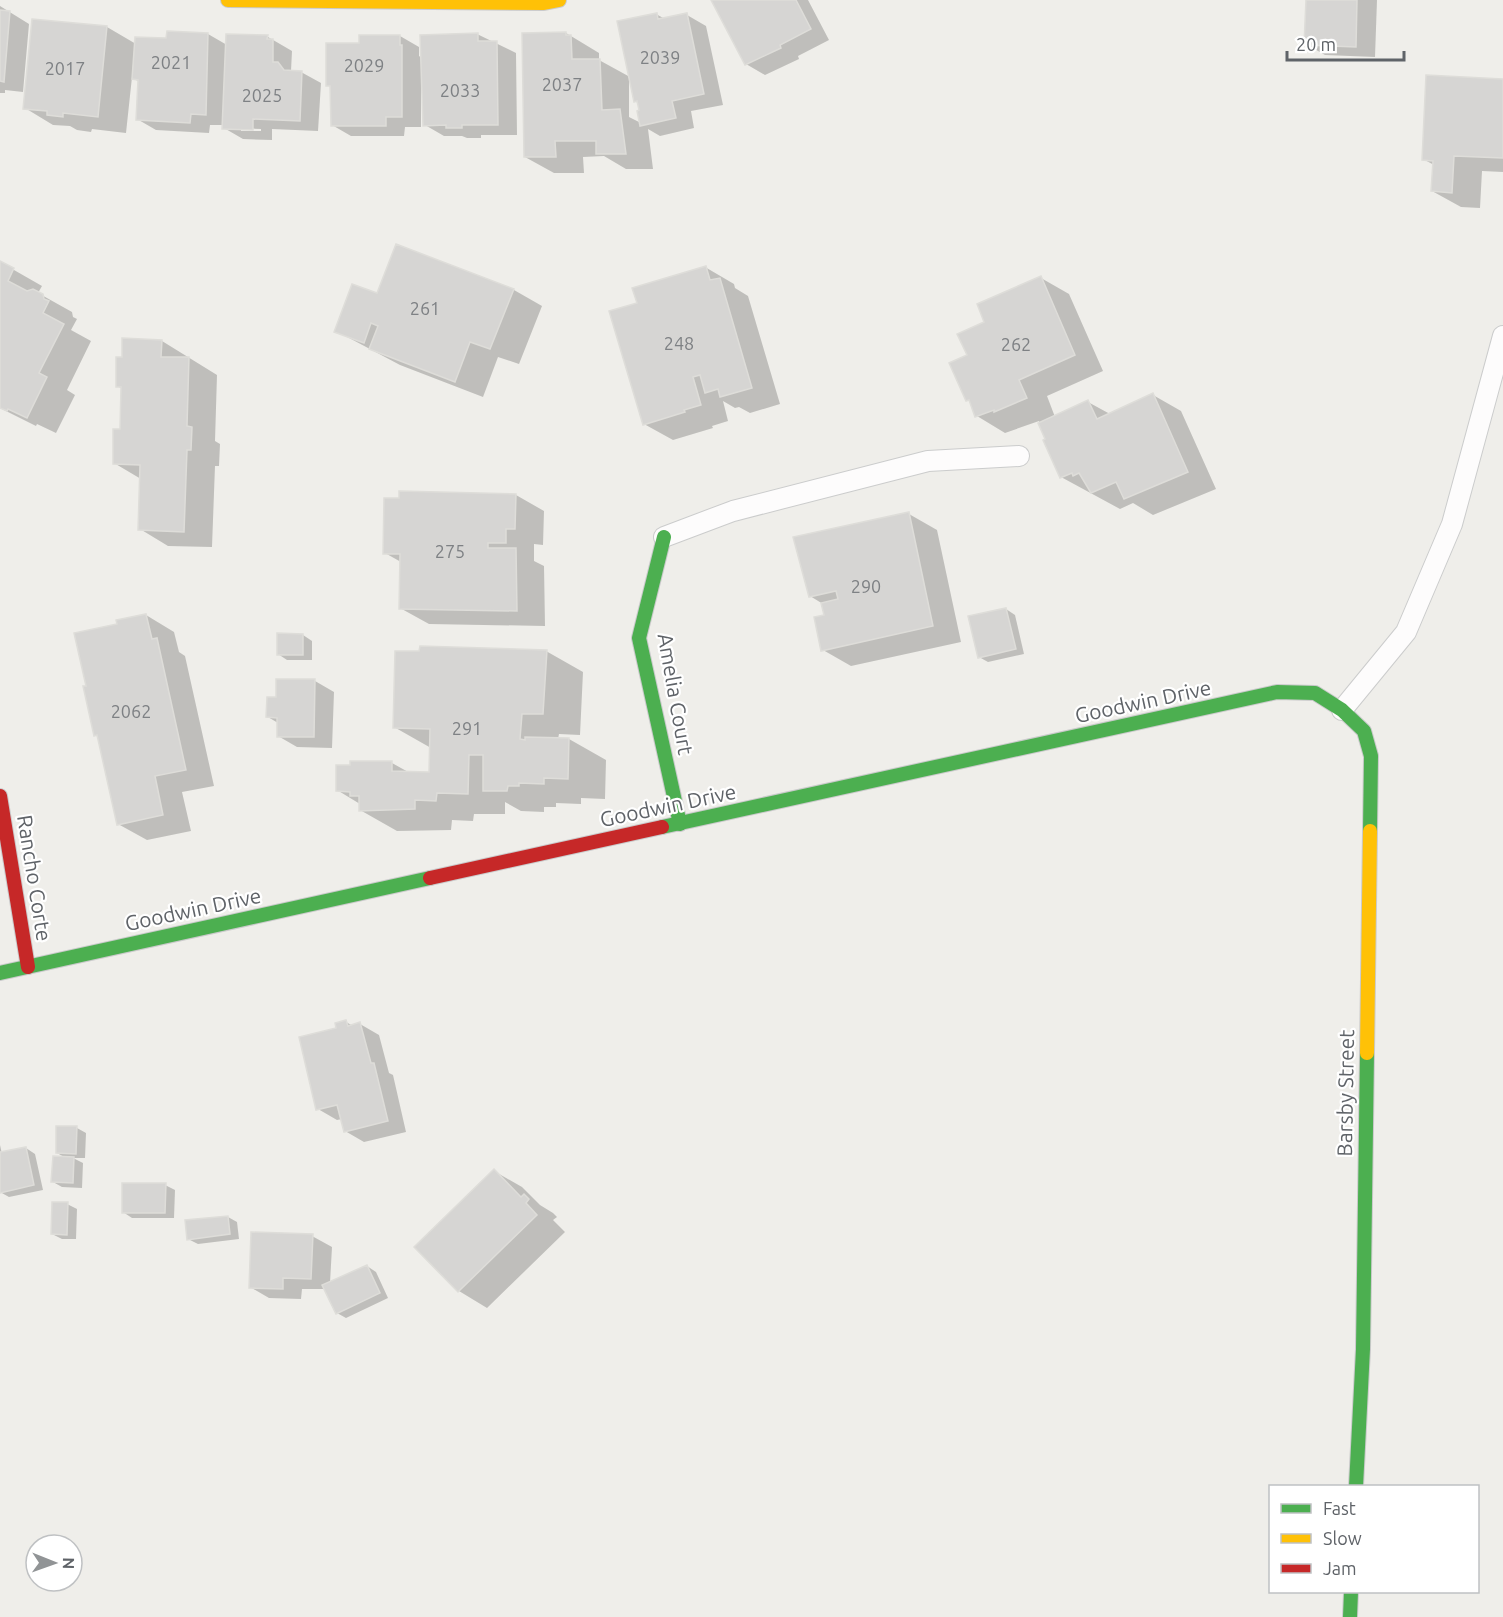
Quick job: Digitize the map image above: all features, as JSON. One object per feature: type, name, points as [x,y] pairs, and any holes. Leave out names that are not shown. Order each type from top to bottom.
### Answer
[{"type":"street","points":[[228,0],[544,3],[559,0]]},
{"type":"street","name":"Amelia Court","points":[[664,537],[639,638],[680,824]]},
{"type":"street","name":"Goodwin Drive","points":[[0,973],[1277,692],[1315,693],[1342,710]]},
{"type":"street","name":"Barsby Street","points":[[1342,710],[1364,731],[1371,756],[1363,1349],[1356,1485]]},
{"type":"street","name":"Rancho Corte","points":[[0,796],[28,967]]},
{"type":"street","points":[[1350,1617],[1351,1593]]},
{"type":"lane","points":[[1342,710],[1406,632],[1452,524],[1503,336]]},
{"type":"lane","points":[[664,537],[733,511],[928,461],[1019,456]]},
{"type":"building","points":[[711,0],[796,0],[811,29],[780,45],[781,48],[745,65]]},
{"type":"building","points":[[1306,0],[1357,0],[1356,47],[1304,45]]},
{"type":"building","points":[[0,10],[10,11],[4,82],[0,81]]},
{"type":"building","points":[[657,13],[658,19],[687,13],[704,94],[672,101],[676,118],[640,126],[637,111],[639,110],[637,101],[634,102],[617,21]]},
{"type":"building","points":[[32,19],[107,26],[98,117],[63,113],[63,117],[47,115],[47,111],[23,109]]},
{"type":"building","points":[[167,31],[208,33],[206,115],[191,114],[190,123],[136,120],[138,80],[132,79],[135,37],[166,38]]},
{"type":"building","points":[[566,32],[566,35],[571,35],[572,59],[600,59],[602,110],[620,109],[626,154],[596,154],[596,141],[555,141],[556,157],[524,157],[522,33]]},
{"type":"building","points":[[478,33],[478,41],[497,41],[498,125],[462,125],[462,128],[446,128],[446,125],[423,126],[420,35]]},
{"type":"building","points":[[226,34],[268,35],[267,39],[273,39],[273,62],[278,62],[284,70],[302,71],[300,121],[253,119],[253,130],[222,129]]},
{"type":"building","points":[[359,35],[400,35],[402,117],[386,117],[386,126],[331,126],[330,86],[326,86],[326,43],[359,43]]},
{"type":"building","points":[[1426,75],[1503,79],[1503,158],[1454,156],[1452,193],[1431,191],[1433,161],[1422,160]]},
{"type":"building","points":[[396,244],[514,289],[490,349],[470,342],[455,382],[369,349],[378,326],[371,323],[364,343],[334,332],[352,284],[377,293]]},
{"type":"building","points":[[0,261],[14,268],[8,281],[27,291],[33,289],[43,294],[44,299],[49,301],[43,313],[64,324],[39,373],[47,377],[27,418],[8,409],[7,411],[0,408]]},
{"type":"building","points":[[706,266],[710,280],[720,278],[752,388],[720,397],[718,389],[705,393],[700,375],[693,377],[701,405],[643,425],[609,311],[637,303],[632,288]]},
{"type":"building","points":[[1041,276],[1075,355],[1019,380],[1027,398],[994,412],[994,410],[975,417],[969,400],[966,401],[949,363],[967,355],[957,334],[984,322],[977,304]]},
{"type":"building","points":[[122,338],[162,340],[161,357],[189,357],[187,426],[192,427],[191,450],[187,450],[184,532],[138,530],[140,465],[113,464],[113,429],[120,429],[121,387],[116,387],[116,357],[122,357]]},
{"type":"building","points":[[1153,393],[1188,472],[1124,499],[1116,482],[1091,493],[1079,473],[1060,478],[1038,423],[1088,400],[1097,419]]},
{"type":"building","points":[[399,491],[516,494],[515,529],[506,529],[506,543],[488,543],[488,548],[516,548],[517,611],[399,609],[400,554],[383,554],[384,498],[399,498]]},
{"type":"building","points":[[909,512],[933,626],[821,651],[814,617],[824,615],[821,603],[838,599],[836,591],[809,597],[793,537]]},
{"type":"building","points":[[1006,608],[1016,649],[978,658],[968,616]]},
{"type":"building","points":[[146,614],[152,639],[157,638],[186,770],[155,776],[163,815],[117,825],[97,735],[94,736],[74,633],[117,624],[116,620]]},
{"type":"building","points":[[277,633],[303,634],[303,655],[277,655]]},
{"type":"building","points":[[420,646],[547,650],[543,714],[522,714],[520,739],[525,740],[525,737],[569,738],[568,779],[544,778],[544,784],[519,783],[519,786],[508,786],[507,791],[483,791],[483,755],[469,755],[468,794],[437,793],[436,801],[415,800],[415,809],[359,811],[359,796],[350,796],[350,792],[336,791],[336,765],[350,765],[350,761],[392,761],[392,771],[429,772],[430,729],[393,728],[395,651],[419,651]]},
{"type":"building","points":[[276,679],[315,679],[314,737],[277,737],[277,718],[266,717],[267,697],[276,697]]},
{"type":"building","points":[[346,1020],[348,1026],[360,1022],[371,1063],[374,1063],[388,1121],[344,1132],[337,1105],[316,1110],[299,1037],[336,1028],[335,1023]]},
{"type":"building","points":[[56,1126],[77,1126],[76,1154],[56,1153]]},
{"type":"building","points":[[26,1147],[34,1185],[0,1193],[0,1152]]},
{"type":"building","points":[[53,1156],[74,1157],[73,1183],[51,1182]]},
{"type":"building","points":[[494,1169],[521,1197],[524,1194],[529,1199],[526,1203],[537,1215],[458,1292],[414,1247]]},
{"type":"building","points":[[122,1183],[166,1183],[165,1213],[122,1213]]},
{"type":"building","points":[[52,1202],[68,1202],[67,1235],[51,1234]]},
{"type":"building","points":[[228,1216],[230,1234],[187,1240],[185,1220]]},
{"type":"building","points":[[251,1232],[313,1234],[311,1279],[283,1278],[283,1289],[249,1288]]},
{"type":"building","points":[[367,1265],[380,1293],[336,1314],[322,1285]]},
{"type":"traffic: fast","points":[[664,537],[639,638],[680,824]]},
{"type":"traffic: fast","points":[[662,827],[1277,692],[1315,693],[1342,710],[1364,731],[1371,756],[1370,831]]},
{"type":"traffic: fast","points":[[0,973],[430,878]]},
{"type":"traffic: fast","points":[[1356,1485],[1363,1349],[1367,1053]]},
{"type":"traffic: fast","points":[[1350,1617],[1351,1593]]},
{"type":"traffic: slow","points":[[228,0],[544,3],[559,0]]},
{"type":"traffic: slow","points":[[1367,1053],[1370,831]]},
{"type":"traffic: jam","points":[[0,796],[28,967]]},
{"type":"traffic: jam","points":[[430,878],[662,827]]}]
